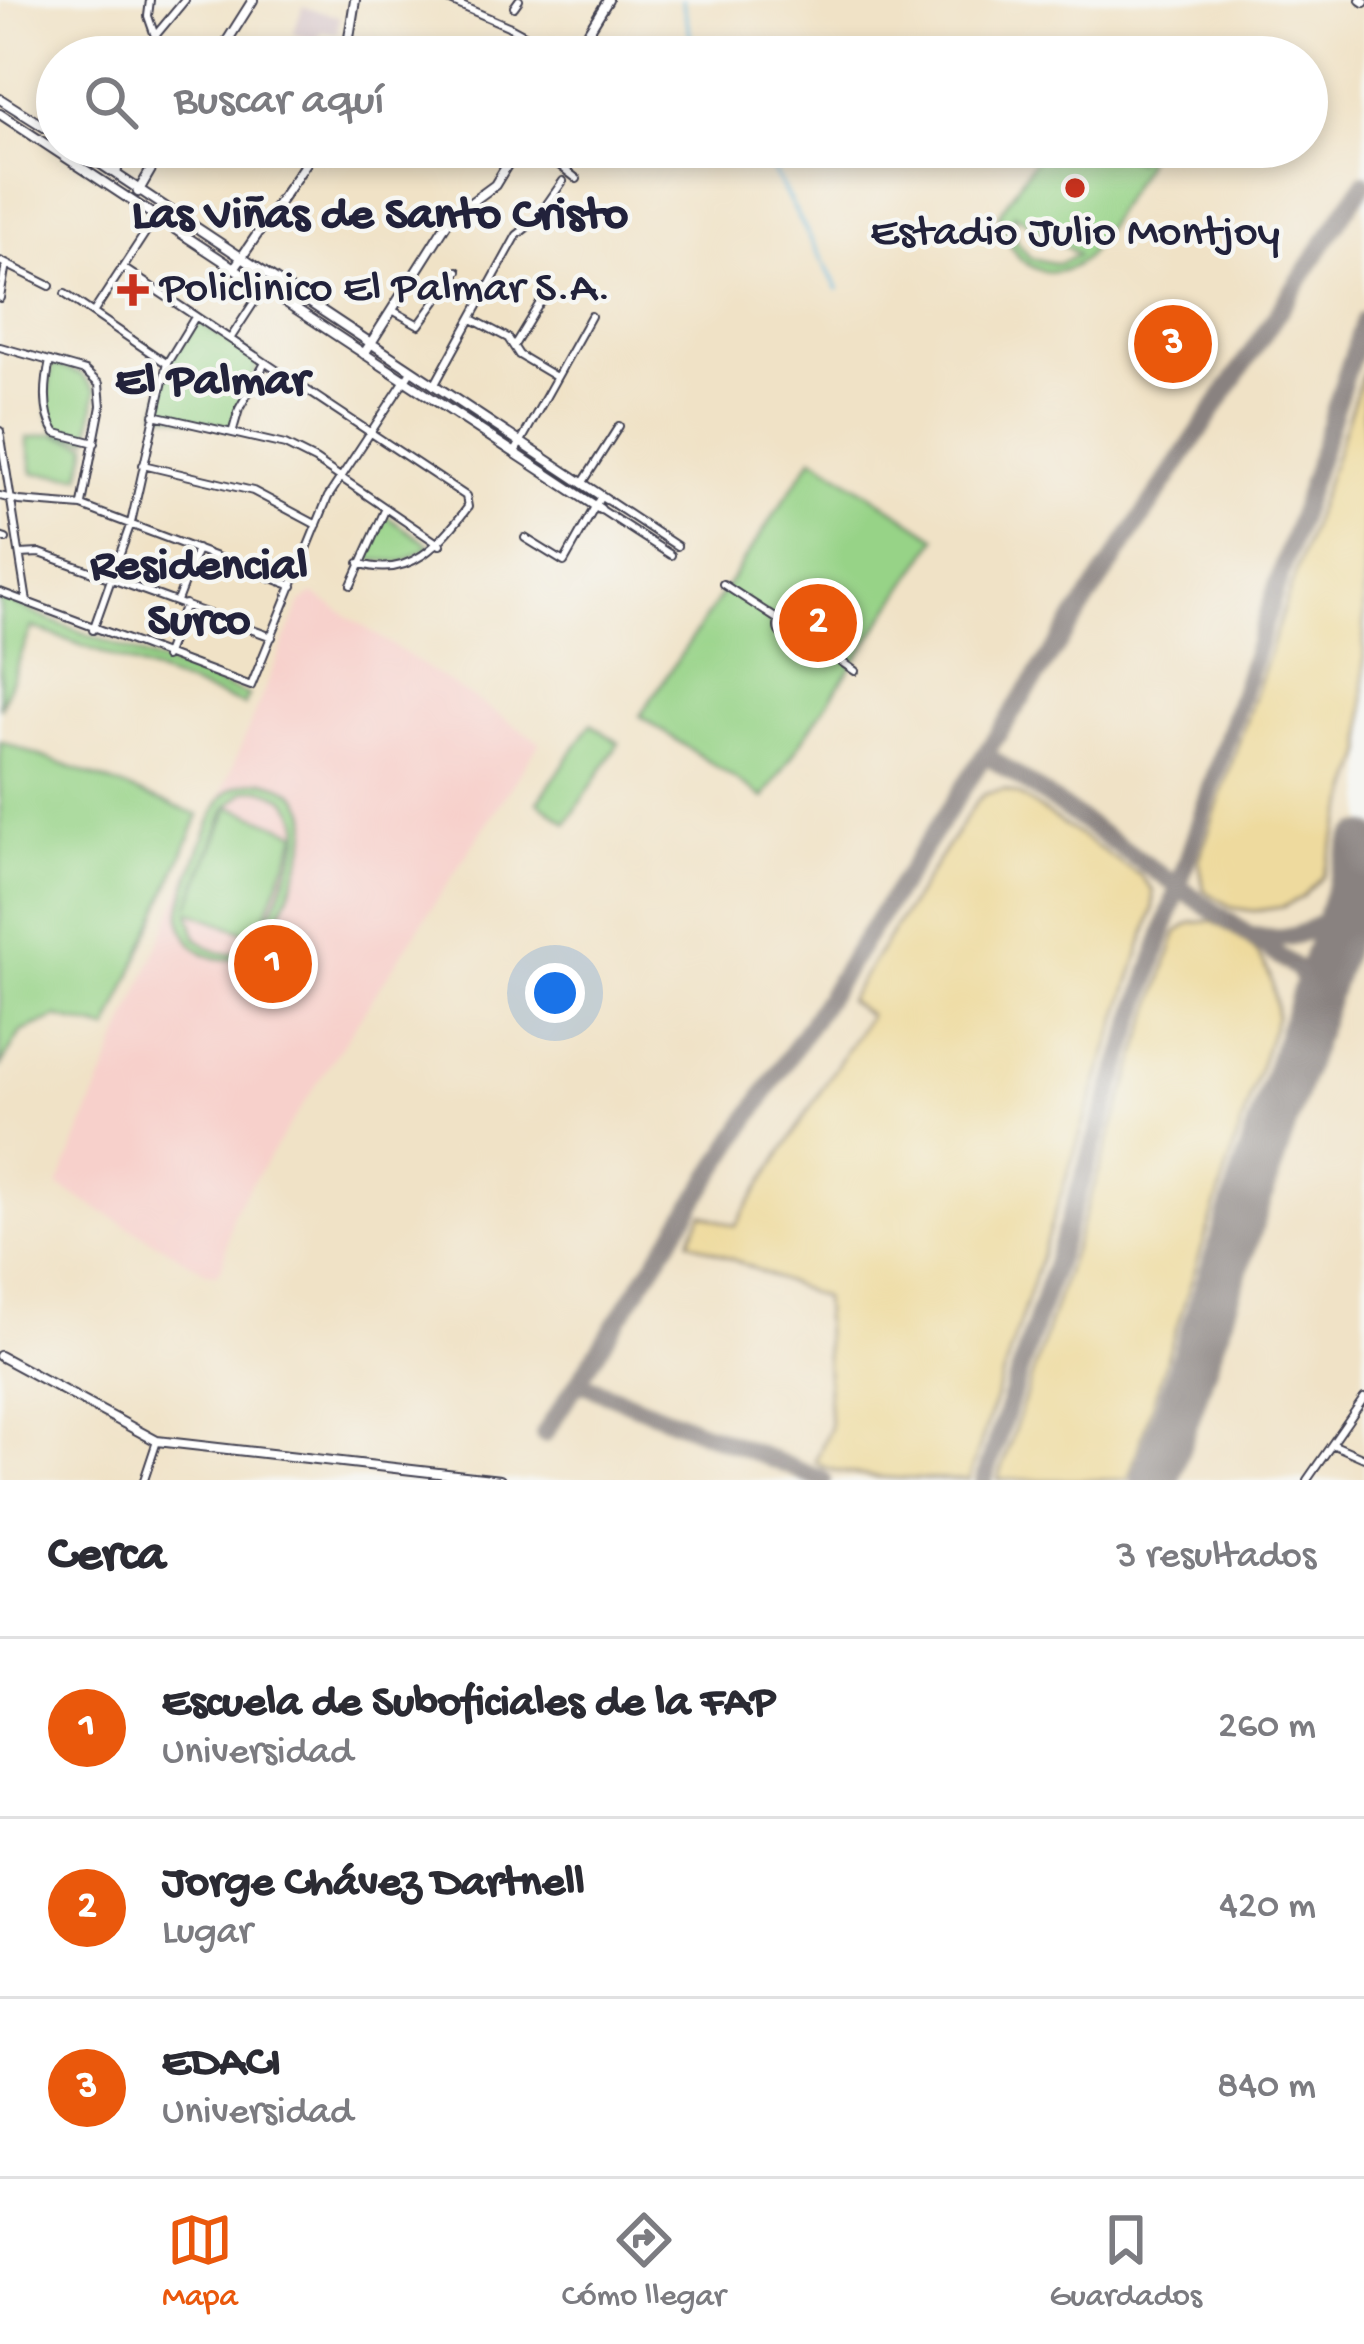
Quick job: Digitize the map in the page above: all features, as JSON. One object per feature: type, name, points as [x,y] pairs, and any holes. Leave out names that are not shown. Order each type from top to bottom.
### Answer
[{"type":"main road","points":[[231,36],[253,0]]},
{"type":"main road","points":[[350,36],[355,0]]},
{"type":"main road","points":[[583,36],[608,0]]},
{"type":"main road","points":[[0,99],[36,122]]},
{"type":"main road","points":[[0,114],[36,138]]},
{"type":"main road","points":[[81,168],[404,381],[601,502]]},
{"type":"main road","points":[[108,168],[434,386],[518,448]]},
{"type":"main road","points":[[133,203],[152,168]]},
{"type":"main road","points":[[235,267],[303,168]]},
{"type":"main road","points":[[364,354],[450,218],[494,185],[505,168]]},
{"type":"main road","points":[[0,1356],[157,1442],[500,1480]]},
{"type":"street","points":[[150,0],[148,16],[155,36]]},
{"type":"street","points":[[155,36],[184,0]]},
{"type":"street","points":[[448,0],[528,36]]},
{"type":"street","points":[[117,174],[118,168]]},
{"type":"street","points":[[563,168],[577,179]]},
{"type":"street","points":[[434,386],[518,235],[535,221],[562,182]]},
{"type":"street","points":[[93,313],[155,218]]},
{"type":"street","points":[[0,298],[3,262],[50,286]]},
{"type":"street","points":[[123,268],[466,496],[468,508],[440,544],[407,563],[370,567],[359,563]]},
{"type":"street","points":[[392,310],[419,325],[458,271]]},
{"type":"street","points":[[229,340],[264,287]]},
{"type":"street","points":[[514,346],[547,290]]},
{"type":"street","points":[[64,294],[167,363]]},
{"type":"street","points":[[518,448],[591,316]]},
{"type":"street","points":[[93,630],[130,523],[167,363],[195,317]]},
{"type":"street","points":[[472,320],[508,338],[519,356],[556,377]]},
{"type":"street","points":[[0,347],[88,373],[99,384],[101,406],[82,506]]},
{"type":"street","points":[[50,361],[49,422],[56,433],[95,443]]},
{"type":"street","points":[[233,431],[239,409],[265,363]]},
{"type":"street","points":[[0,592],[251,686],[339,477],[411,371]]},
{"type":"street","points":[[154,415],[285,445],[440,544]]},
{"type":"street","points":[[576,484],[619,426]]},
{"type":"street","points":[[0,430],[27,602]]},
{"type":"street","points":[[143,465],[254,491],[317,524]]},
{"type":"street","points":[[0,496],[82,506],[293,586]]},
{"type":"street","points":[[525,538],[564,562],[601,502]]},
{"type":"street","points":[[601,502],[677,546]]},
{"type":"street","points":[[601,502],[671,555]]},
{"type":"street","points":[[351,584],[386,508]]},
{"type":"street","points":[[165,657],[197,550]]},
{"type":"street","points":[[20,554],[40,553],[272,637]]},
{"type":"street","points":[[723,584],[780,621],[783,636],[797,632]]},
{"type":"street","points":[[780,621],[795,620],[797,632],[855,671]]},
{"type":"street","points":[[1307,1480],[1364,1398]]},
{"type":"street","points":[[144,1480],[157,1442]]},
{"type":"street","points":[[1332,1444],[1364,1458]]},
{"type":"street","points":[[1315,1471],[1327,1480]]},
{"type":"shaded area","points":[[303,7],[339,17],[337,33],[293,33]]},
{"type":"shaded area","points":[[314,594],[540,742],[233,1212],[222,1268],[216,1274],[208,1273],[58,1186],[301,602]]},
{"type":"green space","name":"Estadio Julio Montjoy","points":[[1029,168],[1143,168],[1088,255],[1075,266],[1047,272],[1034,268],[1013,250],[1004,220],[998,216]],"holes":[[[1014,214],[1077,254],[1058,264],[1030,258],[1015,239]]]},
{"type":"green space","points":[[198,322],[260,361],[231,427],[157,413],[171,359]]},
{"type":"green space","points":[[53,364],[81,374],[96,391],[89,439],[62,433],[50,419]]},
{"type":"green space","points":[[54,434],[88,444],[81,476],[33,473],[27,438]]},
{"type":"green space","points":[[813,457],[937,538],[764,798],[640,716]]},
{"type":"green space","points":[[386,516],[431,546],[403,562],[366,560]]},
{"type":"green space","points":[[0,597],[248,695],[244,705],[32,627],[0,709]]},
{"type":"green space","points":[[591,724],[619,743],[567,823],[538,802]]},
{"type":"green space","points":[[0,741],[199,815],[108,1030],[57,1017],[21,1032],[0,1067]]},
{"type":"green space","points":[[263,781],[283,787],[303,804],[308,823],[301,858],[265,940],[247,955],[214,957],[187,937],[181,918],[183,902],[222,798],[235,788]],"holes":[[[260,789],[278,795],[295,812],[300,829],[276,903],[259,932],[298,833],[230,806],[189,906],[227,807],[245,791]],[[189,911],[255,936],[235,952],[217,951],[196,937]]]},
{"type":"sand","points":[[1364,370],[1364,752],[1323,876],[1302,897],[1283,907],[1233,908],[1204,890],[1199,860]]},
{"type":"sand","points":[[1004,790],[1019,795],[1142,877],[1153,891],[1153,910],[969,1480],[887,1478],[827,1468],[815,1462],[830,1427],[823,1298],[689,1241],[702,1214],[735,1226],[869,1015],[848,1000],[977,801]]},
{"type":"sand","points":[[1211,921],[1240,938],[1260,958],[1272,983],[1276,1017],[1128,1480],[998,1480],[1177,932],[1191,923]]},
{"type":"waterway","points":[[682,0],[691,36]]},
{"type":"waterway","points":[[772,168],[838,289]]},
{"type":"taxiway","points":[[544,1434],[985,754],[1364,183]]},
{"type":"taxiway","points":[[984,1480],[1364,320]]},
{"type":"taxiway","points":[[985,754],[1298,969],[1307,987],[1308,1017]]},
{"type":"taxiway","points":[[1256,936],[1287,937],[1316,926],[1339,906],[1354,879]]},
{"type":"taxiway","points":[[1298,969],[1313,968],[1329,954]]},
{"type":"taxiway","points":[[578,1382],[823,1480]]},
{"type":"runway","points":[[1155,1480],[1364,847]]},
{"type":"place","name":"Estadio Julio Montjoy","points":[[1075,188]]},
{"type":"place","name":"Policlinico El Palmar S.A.","points":[[133,290]]},
{"type":"place","name":"EDACI","points":[[1173,344]]},
{"type":"place","name":"Jorge Chávez Dartnell","points":[[818,623]]},
{"type":"place","name":"Escuela de Suboficiales de la FAP","points":[[273,964]]},
{"type":"district","name":"Las Viñas de Santo Cristo","points":[[380,217]]},
{"type":"district","name":"El Palmar","points":[[212,383]]},
{"type":"district","name":"Residencial Surco","points":[[199,596]]}]
